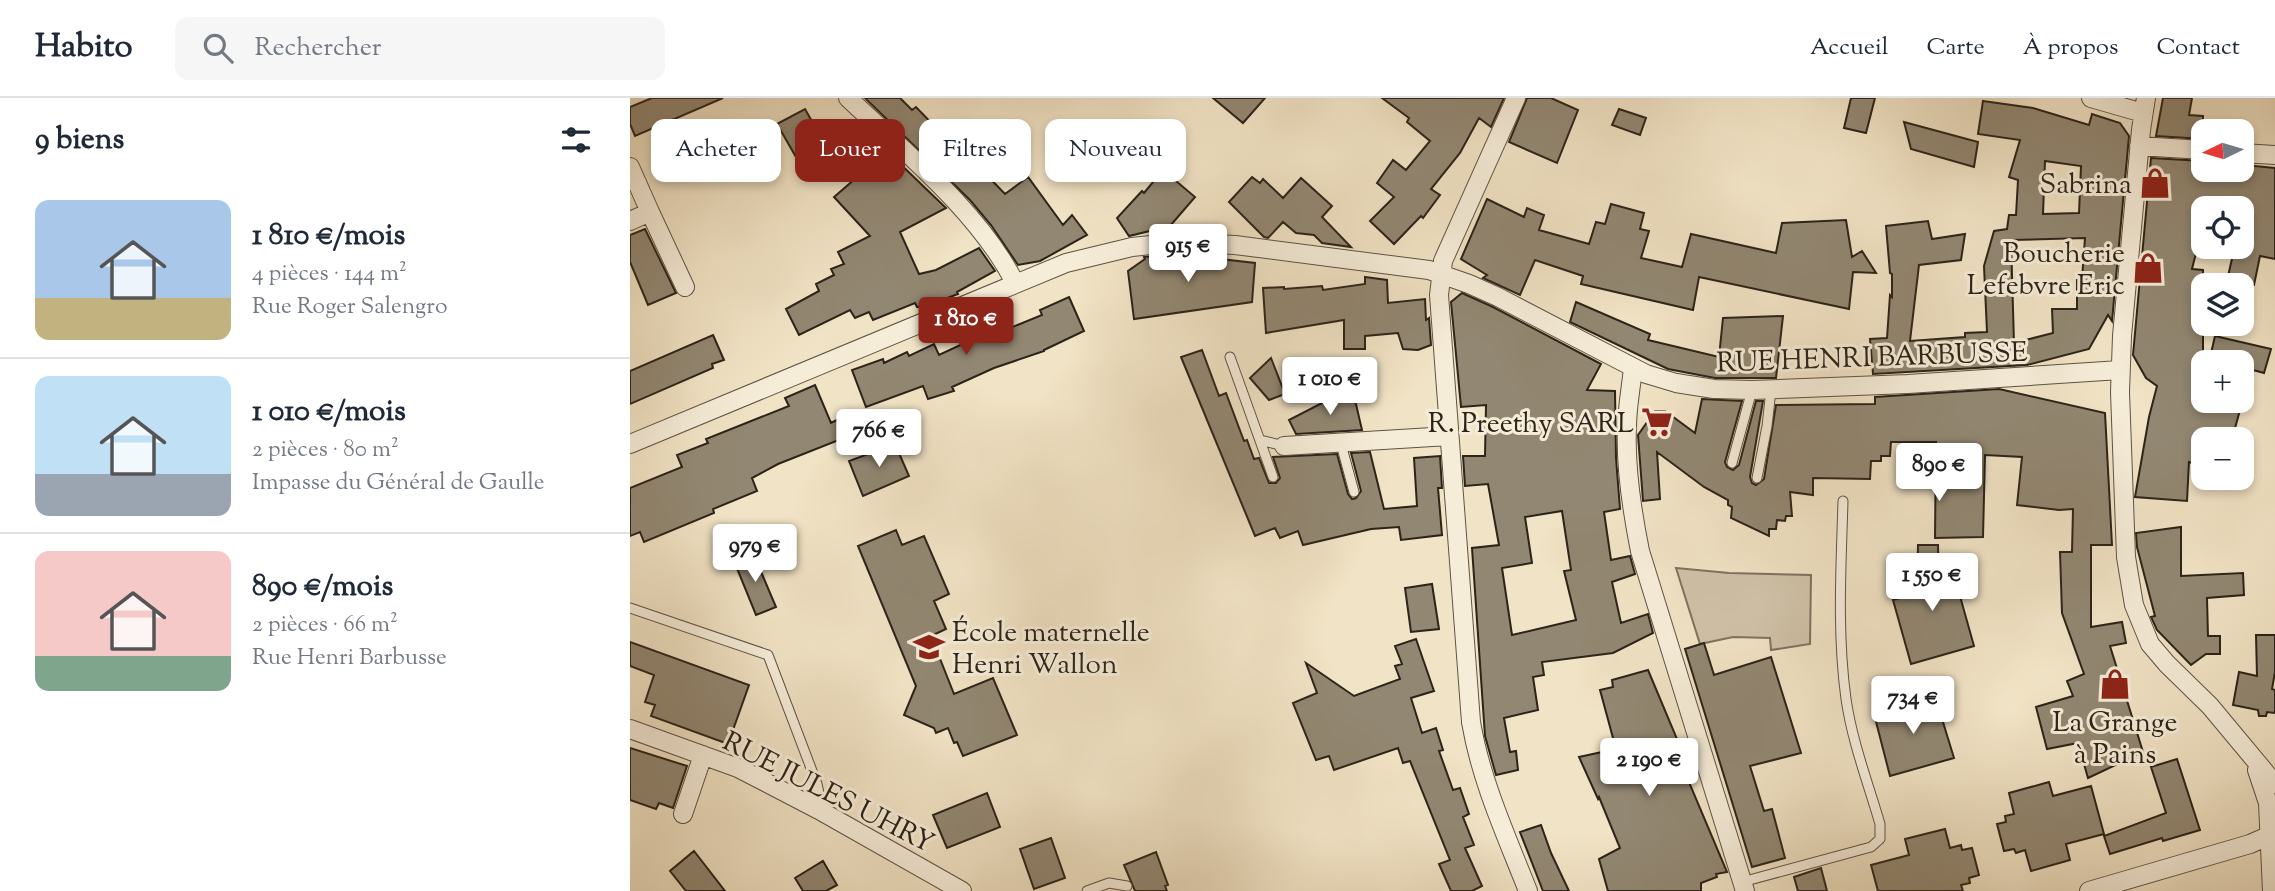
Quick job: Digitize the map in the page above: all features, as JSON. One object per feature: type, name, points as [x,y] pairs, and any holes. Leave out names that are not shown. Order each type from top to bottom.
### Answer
[{"type":"street","points":[[848,98],[933,179],[980,229],[1000,256],[1015,284]]},
{"type":"street","points":[[1516,98],[1449,247],[1441,273],[1439,295],[1471,722],[1486,784],[1528,891]]},
{"type":"street","points":[[2091,98],[2145,106],[2139,146],[2120,370],[2126,557],[2137,617],[2150,644],[2166,664],[2215,711],[2275,784]]},
{"type":"street","points":[[2139,146],[2191,149]]},
{"type":"street","points":[[2254,154],[2275,155]]},
{"type":"street","points":[[630,167],[685,287]]},
{"type":"street","points":[[630,220],[650,212]]},
{"type":"street","name":"RUE HENRI BARBUSSE","points":[[630,444],[1015,284],[1086,258],[1132,247],[1179,242],[1235,245],[1400,265],[1441,273],[1499,297],[1633,368],[1676,383],[1714,389],[1771,390],[1922,383],[2120,370]]},
{"type":"street","points":[[1633,368],[1626,428],[1631,494],[1640,551],[1743,886]]},
{"type":"street","points":[[1284,446],[1449,436]]},
{"type":"street","name":"RUE JULES UHRY","points":[[630,729],[738,768],[819,810],[962,891]]},
{"type":"street","points":[[683,814],[703,755]]},
{"type":"street","points":[[2252,757],[2265,790],[2272,834],[2272,891]]},
{"type":"street","points":[[2089,891],[2250,844],[2272,834]]},
{"type":"lane","points":[[1230,357],[1273,477]]},
{"type":"lane","points":[[1732,463],[1752,390]]},
{"type":"lane","points":[[1757,478],[1771,390]]},
{"type":"lane","points":[[1260,440],[1284,446]]},
{"type":"lane","points":[[1341,444],[1354,492]]},
{"type":"lane","points":[[1743,886],[1871,847],[1880,839],[1880,824],[1849,715],[1842,661],[1839,623],[1843,501]]},
{"type":"lane","points":[[630,608],[768,655],[817,784],[819,810]]},
{"type":"lane","points":[[1087,891],[1109,883],[1127,886]]},
{"type":"shaded area","points":[[1676,568],[1729,573],[1811,575],[1810,644],[1771,650],[1770,638],[1733,637],[1700,644]]},
{"type":"building","points":[[652,98],[723,98],[674,119],[651,119],[651,129],[635,136],[630,124],[630,107]]},
{"type":"building","points":[[865,98],[900,98],[912,110],[916,107],[928,119],[919,119],[919,150],[905,137],[905,119],[887,119]]},
{"type":"building","points":[[1213,98],[1265,98],[1243,123]]},
{"type":"building","points":[[1382,98],[1504,98],[1491,127],[1479,118],[1460,153],[1431,189],[1440,195],[1423,218],[1421,216],[1394,244],[1370,221],[1394,197],[1377,183],[1393,160],[1406,170],[1430,141],[1407,122],[1409,118]]},
{"type":"building","points":[[1527,98],[1551,98],[1578,110],[1557,163],[1509,142]]},
{"type":"building","points":[[1851,98],[1875,98],[1866,133],[1844,128]]},
{"type":"building","points":[[2163,98],[2192,98],[2189,115],[2203,116],[2203,119],[2191,119],[2191,138],[2156,136]]},
{"type":"building","points":[[1983,101],[2033,108],[2089,125],[2092,114],[2120,123],[2129,136],[2112,321],[2108,315],[2089,349],[2027,365],[1873,374],[1870,339],[1887,338],[1890,295],[1892,297],[1886,226],[1928,221],[1932,239],[1965,234],[1961,260],[1919,265],[1910,341],[1965,337],[1965,333],[1987,332],[1984,266],[1994,231],[2007,229],[2009,215],[2016,215],[2018,180],[2009,177],[2020,140],[1978,134]],"holes":[[[2045,161],[2081,166],[2079,213],[2043,214]],[[2085,238],[2082,279],[2077,280],[2077,309],[2052,309],[2053,333],[2014,343],[2011,240]]]},
{"type":"building","points":[[805,109],[811,119],[795,119],[795,155],[781,131],[781,122]]},
{"type":"building","points":[[1619,109],[1646,118],[1640,135],[1612,125]]},
{"type":"building","points":[[1904,122],[1978,142],[1974,167],[1911,149]]},
{"type":"building","points":[[2151,158],[2191,160],[2191,182],[2254,182],[2254,166],[2275,168],[2275,259],[2260,256],[2254,285],[2254,273],[2229,273],[2232,259],[2254,259],[2254,196],[2191,196],[2191,259],[2194,259],[2192,269],[2203,270],[2203,273],[2191,273],[2191,336],[2203,336],[2203,350],[2191,350],[2191,413],[2239,413],[2235,427],[2191,427],[2187,501],[2135,497],[2157,386],[2146,378],[2133,355]]},
{"type":"building","points":[[905,169],[946,208],[900,232],[919,274],[936,270],[979,248],[995,271],[957,292],[958,294],[924,307],[917,307],[915,303],[873,320],[869,312],[855,318],[850,310],[799,335],[786,309],[819,291],[816,284],[834,275],[831,269],[844,264],[838,252],[870,236],[834,197],[851,182],[905,182]]},
{"type":"building","points":[[1252,177],[1260,183],[1263,179],[1283,198],[1301,178],[1332,206],[1322,217],[1351,247],[1322,243],[1314,235],[1296,233],[1283,222],[1268,238],[1264,237],[1229,202]]},
{"type":"building","points":[[1031,181],[1063,225],[1072,215],[1087,235],[1040,261],[1018,265],[970,200],[951,182],[993,182],[1005,194],[1021,182]]},
{"type":"building","points":[[1153,182],[1177,182],[1195,197],[1170,226],[1129,236],[1117,218],[1142,191],[1144,193]]},
{"type":"building","points":[[1487,199],[1524,217],[1527,208],[1544,215],[1539,230],[1589,244],[1596,222],[1605,224],[1611,204],[1644,213],[1640,229],[1649,231],[1641,258],[1682,267],[1691,234],[1776,253],[1782,223],[1846,220],[1852,257],[1862,251],[1876,273],[1853,272],[1849,309],[1699,277],[1693,310],[1581,284],[1583,276],[1535,260],[1520,295],[1483,278],[1487,275],[1461,259]]},
{"type":"building","points":[[645,229],[676,293],[648,305],[630,262],[630,235]]},
{"type":"building","points":[[1177,254],[1255,263],[1252,302],[1134,319],[1128,271],[1145,259],[1144,257]]},
{"type":"building","points":[[1365,277],[1387,280],[1388,303],[1425,299],[1431,345],[1418,350],[1403,349],[1398,333],[1365,336],[1365,349],[1344,349],[1344,320],[1266,333],[1263,288],[1322,286],[1323,290],[1365,284]]},
{"type":"building","points":[[1462,293],[1601,364],[1587,390],[1615,391],[1620,509],[1604,512],[1611,560],[1630,556],[1635,574],[1612,582],[1621,623],[1648,614],[1653,633],[1613,653],[1542,662],[1544,675],[1533,677],[1538,710],[1504,718],[1510,752],[1516,751],[1518,770],[1496,775],[1485,736],[1472,548],[1499,545],[1488,484],[1465,486],[1463,456],[1485,456],[1486,405],[1461,407],[1451,302]],"holes":[[[1562,511],[1571,570],[1564,571],[1576,620],[1512,635],[1502,568],[1532,563],[1525,517]]]},
{"type":"building","points":[[1069,297],[1084,331],[1044,351],[994,368],[952,387],[954,391],[928,399],[923,386],[866,407],[852,370],[883,359],[884,363],[907,352],[909,356],[934,344],[939,355],[982,335],[983,339],[1042,315],[1040,310]]},
{"type":"building","points":[[1576,302],[1650,334],[1648,340],[1719,357],[1723,318],[1783,316],[1776,378],[1715,378],[1668,369],[1570,322]]},
{"type":"building","points":[[713,335],[724,360],[712,364],[713,368],[630,404],[630,371]]},
{"type":"building","points":[[2215,336],[2271,349],[2264,373],[2254,370],[2254,350],[2212,350]]},
{"type":"building","points":[[1202,350],[1219,396],[1226,393],[1244,441],[1247,440],[1254,459],[1259,458],[1269,483],[1276,483],[1280,478],[1273,457],[1337,454],[1348,494],[1352,499],[1356,498],[1361,491],[1351,453],[1370,452],[1384,509],[1417,506],[1414,458],[1440,456],[1442,488],[1438,488],[1442,535],[1401,540],[1399,527],[1371,529],[1303,545],[1298,531],[1280,538],[1275,528],[1255,536],[1181,357]]},
{"type":"building","points":[[1271,358],[1285,394],[1269,400],[1250,378]]},
{"type":"building","points":[[815,385],[831,423],[837,420],[844,438],[778,464],[752,478],[757,491],[713,509],[714,513],[644,542],[640,532],[630,536],[630,488],[682,467],[677,455],[708,443],[706,439],[789,406],[785,398]]},
{"type":"building","points":[[1349,389],[1356,404],[1362,430],[1296,434],[1289,420]]},
{"type":"building","points":[[1999,389],[2105,413],[2112,545],[2091,545],[2091,627],[2122,622],[2126,643],[2110,646],[2143,752],[2088,778],[2078,743],[2047,749],[2036,707],[2073,696],[2067,681],[2084,674],[2062,613],[2060,552],[2072,552],[2073,509],[2017,505],[2022,457],[1985,455],[1983,537],[1935,538],[1936,442],[1891,442],[1890,456],[1881,456],[1881,461],[1871,461],[1870,479],[1813,478],[1813,495],[1790,492],[1792,516],[1786,516],[1785,521],[1777,520],[1776,529],[1769,529],[1769,536],[1731,518],[1732,507],[1728,505],[1728,500],[1704,487],[1657,452],[1660,499],[1643,501],[1638,435],[1655,411],[1665,411],[1695,433],[1702,399],[1742,401],[1725,462],[1727,467],[1733,470],[1739,465],[1756,401],[1763,401],[1750,477],[1756,485],[1764,479],[1776,405],[1875,404],[1875,397]]},
{"type":"building","points":[[895,444],[909,476],[863,496],[849,461]]},
{"type":"building","points":[[2181,527],[2181,576],[2243,573],[2244,595],[2207,598],[2208,636],[2220,636],[2220,654],[2206,654],[2191,665],[2157,630],[2151,617],[2155,616],[2137,547],[2136,533]]},
{"type":"building","points":[[896,530],[902,545],[924,536],[949,594],[934,601],[946,629],[931,636],[954,694],[993,678],[1017,735],[963,756],[948,728],[936,733],[934,728],[904,715],[916,686],[858,546]]},
{"type":"building","points":[[1918,545],[1938,545],[1939,587],[1956,582],[1974,646],[1911,664],[1893,600],[1917,593]]},
{"type":"building","points":[[753,553],[776,607],[756,615],[734,561]]},
{"type":"building","points":[[1432,584],[1439,629],[1411,632],[1405,588]]},
{"type":"building","points":[[2256,635],[2275,635],[2272,689],[2275,690],[2275,713],[2267,712],[2266,716],[2259,716],[2258,710],[2233,705],[2239,672],[2257,676]]},
{"type":"building","points":[[1416,639],[1434,691],[1411,698],[1422,733],[1436,728],[1443,750],[1439,751],[1453,790],[1460,788],[1469,814],[1463,817],[1474,845],[1465,848],[1482,886],[1472,891],[1451,891],[1439,864],[1450,860],[1410,761],[1403,763],[1398,748],[1334,770],[1329,756],[1316,760],[1293,703],[1317,693],[1306,663],[1354,696],[1400,679],[1395,666],[1402,664],[1395,646]]},
{"type":"building","points":[[630,642],[749,685],[728,744],[651,716],[655,705],[645,702],[654,675],[630,666]]},
{"type":"building","points":[[1704,643],[1714,675],[1771,657],[1801,753],[1750,766],[1764,811],[1772,809],[1785,858],[1752,867],[1685,649]]},
{"type":"building","points":[[1648,670],[1677,739],[1672,742],[1727,872],[1716,874],[1717,877],[1701,883],[1701,891],[1608,891],[1599,859],[1620,848],[1579,757],[1616,749],[1600,690],[1613,687],[1612,680]]},
{"type":"building","points":[[1935,696],[1954,758],[1890,776],[1874,714]]},
{"type":"building","points":[[630,748],[687,766],[673,808],[659,803],[656,809],[630,800]]},
{"type":"building","points":[[2177,759],[2200,830],[2110,854],[2104,836],[2166,813],[2151,767]]},
{"type":"building","points":[[2049,782],[2053,796],[2091,786],[2104,834],[2066,844],[2070,860],[2031,871],[2025,850],[2016,853],[2014,849],[2004,851],[1997,824],[2006,822],[2005,816],[2014,814],[2009,793]]},
{"type":"building","points":[[987,793],[1000,827],[947,848],[933,815]]},
{"type":"building","points":[[1541,825],[1569,891],[1543,891],[1520,832]]},
{"type":"building","points":[[1945,829],[1950,848],[1961,845],[1962,850],[1972,848],[1979,875],[1969,878],[1970,883],[1961,885],[1963,891],[1878,891],[1871,865],[1909,855],[1905,839]]},
{"type":"building","points":[[1051,838],[1065,878],[1034,889],[1020,849]]},
{"type":"building","points":[[694,851],[725,891],[686,891],[670,871]]},
{"type":"building","points":[[1156,852],[1168,885],[1165,886],[1167,891],[1135,891],[1124,865]]},
{"type":"building","points":[[823,861],[837,885],[826,891],[803,891],[795,878]]},
{"type":"building","points":[[1821,868],[1827,891],[1798,891],[1794,877]]},
{"type":"place","name":"Sabrina","points":[[2155,183]]},
{"type":"place","name":"Boucherie Lefebvre Eric","points":[[2148,268]]},
{"type":"place","name":"R. Preethy SARL","points":[[1657,422]]},
{"type":"place","name":"École maternelle Henri Wallon","points":[[929,647]]},
{"type":"place","name":"La Grange à Pains","points":[[2115,684]]}]
